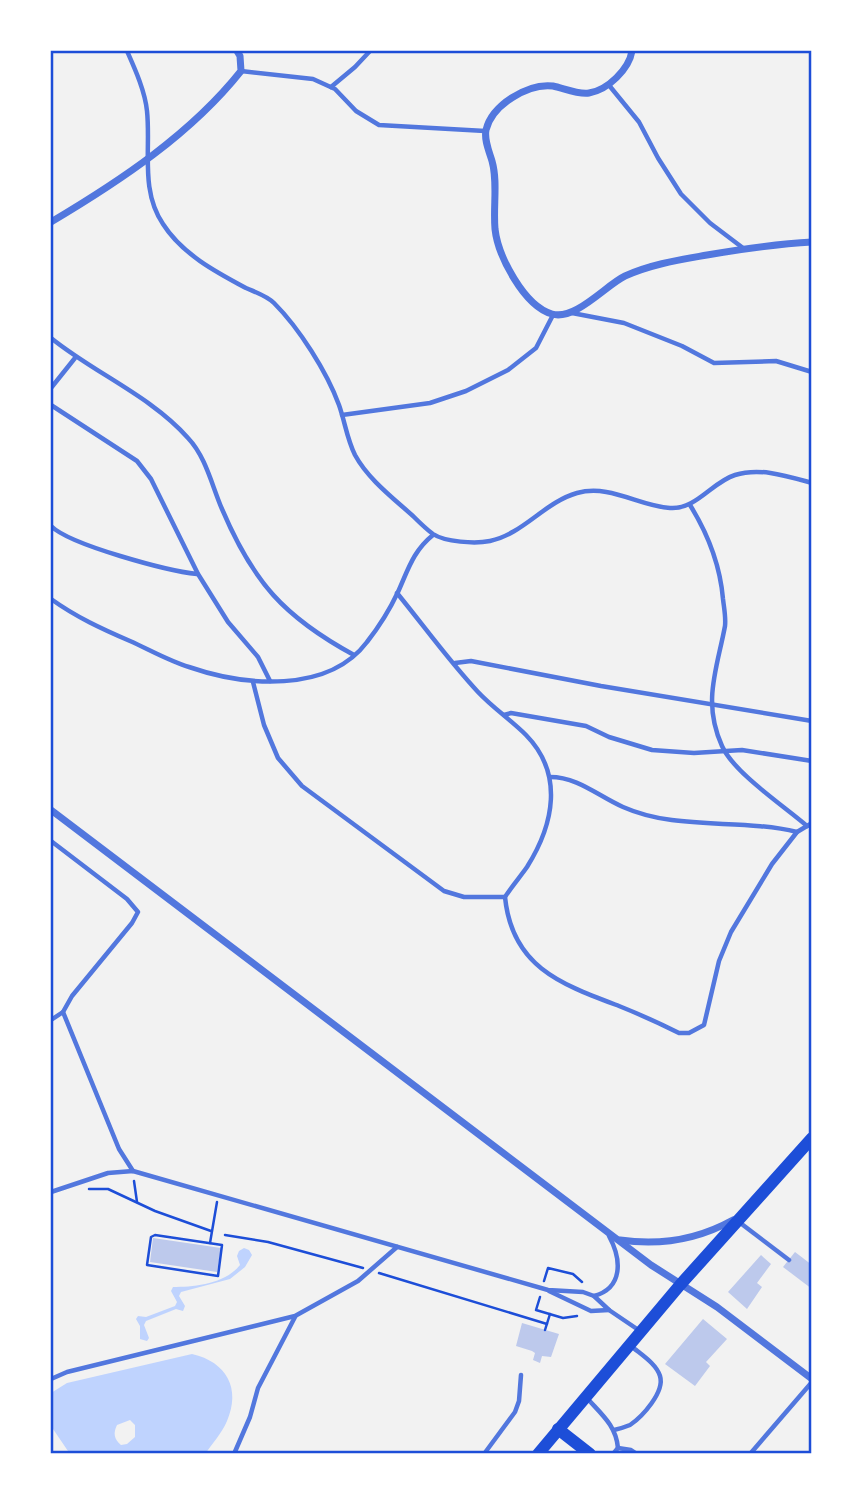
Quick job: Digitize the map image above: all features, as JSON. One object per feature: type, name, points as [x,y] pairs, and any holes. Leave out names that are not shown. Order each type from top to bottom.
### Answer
[{"type":"main road","points":[[538,1454],[680,1285],[743,1218],[812,1138]]},
{"type":"main road","points":[[558,1429],[590,1454]]},
{"type":"street","points":[[51,222],[148,158],[212,104],[241,71],[237,51]]},
{"type":"street","points":[[632,51],[630,59],[617,78],[608,84],[588,94],[549,86],[528,90],[510,100],[494,114],[485,131],[495,180],[496,238],[510,272],[523,292],[553,315],[571,312],[623,277],[655,264],[767,244],[812,242]]},
{"type":"street","points":[[51,810],[607,1233],[680,1285],[717,1307],[812,1381]]},
{"type":"street","points":[[616,1239],[647,1243],[677,1241],[708,1233],[743,1218]]},
{"type":"lane","points":[[127,51],[136,69],[147,109],[151,200],[163,225],[206,265],[271,300],[291,321],[339,404],[348,439],[357,458],[377,484],[433,535],[445,539],[489,541],[518,528],[546,507],[577,493],[611,492],[672,509],[690,505],[729,477],[750,471],[768,472],[812,482]]},
{"type":"lane","points":[[331,87],[370,51]]},
{"type":"lane","points":[[241,71],[313,79],[331,87],[356,111],[379,125],[485,131]]},
{"type":"lane","points":[[608,84],[639,121],[681,194],[710,223],[743,249]]},
{"type":"lane","points":[[571,312],[624,323],[682,346],[714,363],[776,360],[812,372]]},
{"type":"lane","points":[[342,415],[430,403],[466,391],[508,370],[536,348],[553,315]]},
{"type":"lane","points":[[51,338],[75,358],[167,417],[190,439],[203,462],[245,559],[271,594],[305,625],[354,655]]},
{"type":"lane","points":[[51,388],[75,358]]},
{"type":"lane","points":[[51,405],[137,461],[151,479],[198,574],[228,622],[258,657],[270,681]]},
{"type":"lane","points":[[397,593],[479,693],[527,736],[547,762],[552,787],[550,816],[540,845],[505,897],[507,919],[516,940],[529,957],[564,984],[679,1033],[697,1031],[704,1025],[719,961],[731,932],[772,864],[797,832],[810,825],[736,767],[725,751],[715,723],[711,691],[726,623],[721,576],[706,530],[690,505]]},
{"type":"lane","points":[[51,526],[66,536],[110,553],[179,572],[198,574]]},
{"type":"lane","points":[[51,599],[75,616],[189,668],[253,682],[322,675],[343,666],[366,643],[397,593],[410,561],[421,544],[433,535]]},
{"type":"lane","points":[[454,663],[471,661],[812,721]]},
{"type":"lane","points":[[253,682],[264,725],[278,758],[302,786],[444,891],[464,897],[505,897]]},
{"type":"lane","points":[[504,715],[511,713],[586,726],[609,737],[652,750],[694,753],[742,750],[812,761]]},
{"type":"lane","points":[[550,777],[563,777],[623,807],[660,819],[773,826],[797,832]]},
{"type":"lane","points":[[51,841],[127,900],[138,912],[72,996],[63,1012],[51,1020]]},
{"type":"lane","points":[[63,1012],[119,1149],[133,1171]]},
{"type":"lane","points":[[51,1192],[108,1173],[133,1171],[548,1290],[591,1311],[609,1310]]},
{"type":"lane","points":[[743,1218],[789,1260]]},
{"type":"lane","points":[[593,1296],[609,1289],[618,1275],[618,1256],[607,1233]]},
{"type":"lane","points":[[51,1379],[67,1372],[295,1316],[358,1281],[398,1247]]},
{"type":"lane","points":[[548,1290],[583,1292],[593,1296],[641,1332]]},
{"type":"lane","points":[[234,1454],[250,1417],[258,1388],[295,1316]]},
{"type":"lane","points":[[614,1430],[630,1424],[656,1398],[662,1387],[656,1367],[630,1345]]},
{"type":"lane","points":[[484,1454],[515,1412],[519,1401],[521,1375]]},
{"type":"lane","points":[[750,1454],[812,1381]]},
{"type":"lane","points":[[586,1397],[611,1424],[618,1448]]},
{"type":"lane","points":[[612,1454],[618,1448]]},
{"type":"lane","points":[[618,1448],[637,1454]]},
{"type":"path","points":[[133,1171],[137,1202]]},
{"type":"path","points":[[81,1191],[108,1189],[155,1211],[211,1231]]},
{"type":"path","points":[[210,1243],[219,1195]]},
{"type":"path","points":[[155,1235],[210,1243],[222,1245],[218,1276],[147,1265],[151,1237],[155,1235]]},
{"type":"path","points":[[225,1235],[279,1245],[372,1270],[547,1324]]},
{"type":"path","points":[[545,1330],[550,1314]]},
{"type":"water","points":[[244,1248],[252,1255],[245,1267],[230,1279],[181,1292],[179,1296],[185,1306],[183,1311],[176,1309],[146,1321],[144,1325],[149,1338],[147,1341],[140,1339],[140,1326],[136,1319],[138,1316],[146,1317],[175,1306],[177,1302],[171,1291],[173,1287],[199,1285],[218,1280],[234,1271],[240,1265],[237,1256],[239,1251]]},
{"type":"water","points":[[192,1354],[214,1363],[228,1378],[231,1409],[220,1434],[205,1454],[70,1454],[51,1426],[51,1393],[67,1383]],"holes":[[[130,1420],[135,1425],[135,1437],[127,1444],[121,1445],[115,1436],[117,1425]]]},
{"type":"building","points":[[153,1238],[221,1248],[217,1272],[150,1262]]},
{"type":"building","points":[[795,1252],[812,1265],[812,1289],[783,1267]]},
{"type":"building","points":[[761,1255],[771,1264],[757,1283],[762,1287],[747,1309],[728,1292]]},
{"type":"building","points":[[703,1319],[727,1339],[706,1362],[710,1366],[695,1386],[665,1364]]},
{"type":"building","points":[[522,1323],[559,1334],[551,1357],[542,1356],[540,1363],[533,1360],[535,1353],[516,1346]]}]
